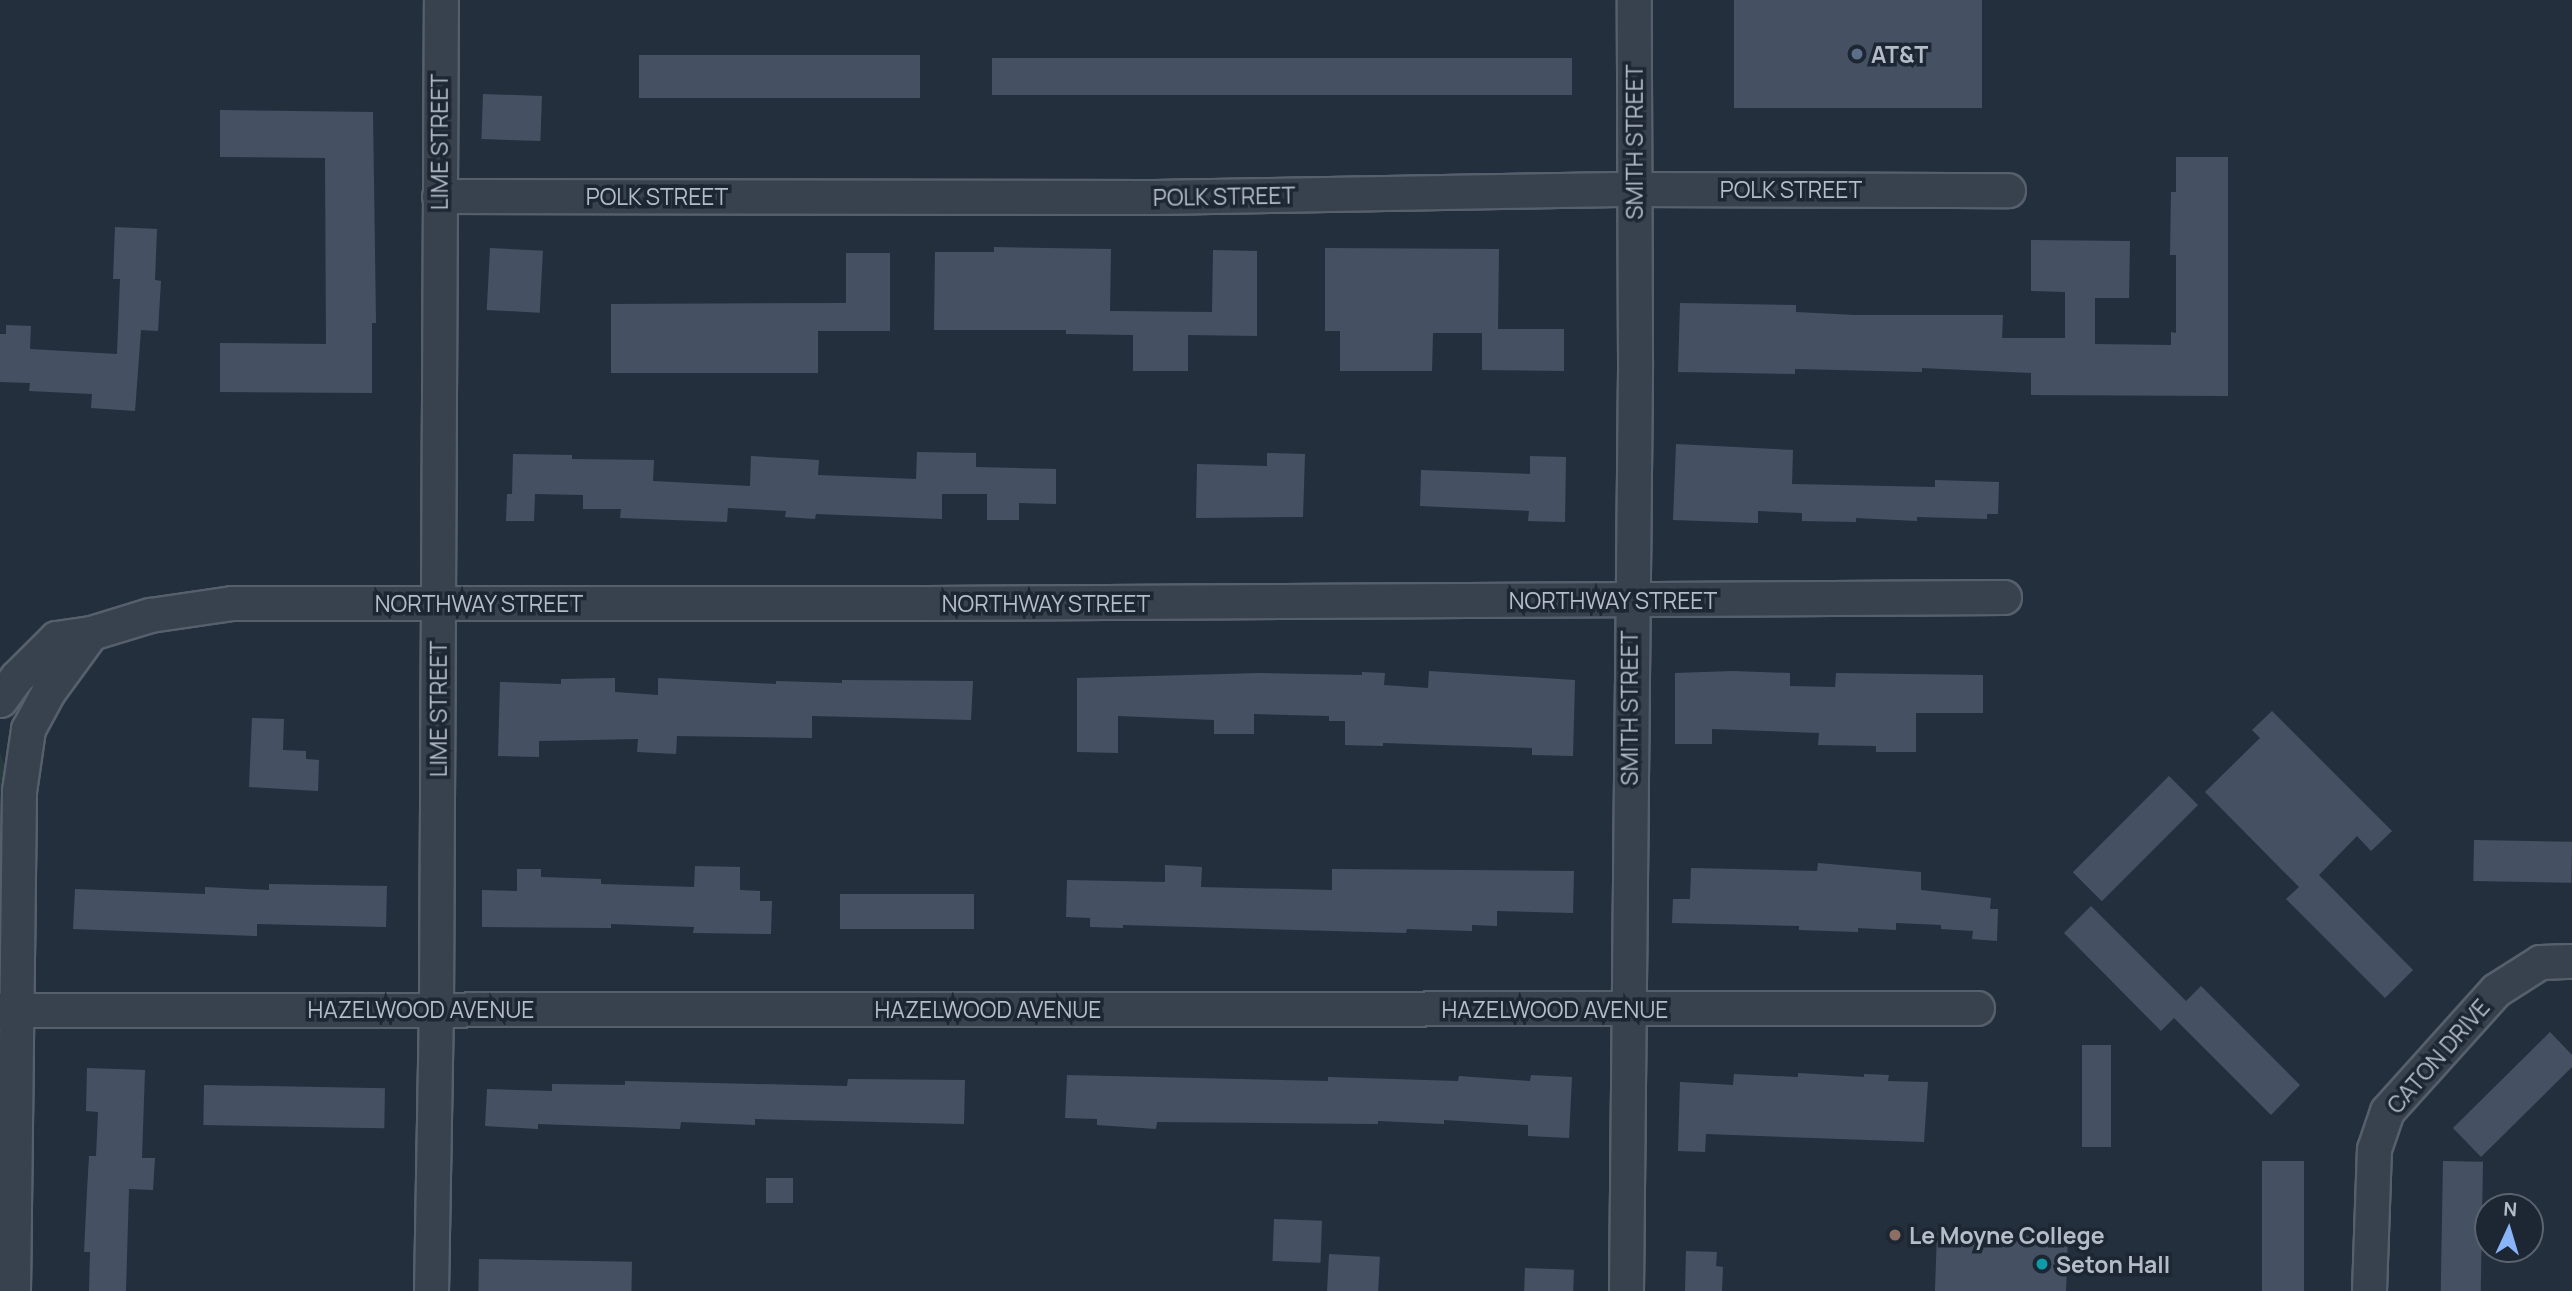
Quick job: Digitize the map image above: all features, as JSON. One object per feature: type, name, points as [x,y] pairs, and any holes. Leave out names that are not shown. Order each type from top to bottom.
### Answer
[{"type":"street","name":"LIME STREET","points":[[431,1291],[439,604],[440,0]]},
{"type":"street","name":"SMITH STREET","points":[[1626,1291],[1634,363],[1634,0]]},
{"type":"street","name":"POLK STREET","points":[[439,196],[1154,197],[1633,189],[2008,190]]},
{"type":"street","name":"NORTHWAY STREET","points":[[0,700],[17,677],[56,638],[92,633],[150,615],[232,603],[1630,601],[2004,597]]},
{"type":"street","points":[[13,1291],[8,1010],[19,791],[28,729],[48,692],[92,633]]},
{"type":"street","points":[[0,706],[28,729]]},
{"type":"street","name":"CATON DRIVE","points":[[2369,1291],[2374,1149],[2387,1111],[2496,990],[2540,962],[2572,961]]},
{"type":"street","name":"HAZELWOOD AVENUE","points":[[8,1010],[1977,1008]]},
{"type":"green space","points":[[0,752],[4,765],[0,957]]},
{"type":"building","name":"AT&T","points":[[1734,0],[1982,0],[1982,108],[1734,108]]},
{"type":"building","points":[[639,55],[920,55],[920,98],[639,98]]},
{"type":"building","points":[[992,58],[1572,58],[1572,95],[992,95]]},
{"type":"building","points":[[483,94],[542,96],[540,141],[481,139]]},
{"type":"building","points":[[220,110],[373,112],[376,323],[372,323],[372,393],[220,392],[220,343],[326,344],[325,158],[220,157]]},
{"type":"building","points":[[2176,157],[2228,157],[2228,396],[2031,395],[2031,373],[1922,368],[1922,372],[1795,369],[1795,374],[1678,372],[1680,303],[1796,305],[1796,312],[1855,315],[2003,315],[2002,338],[2065,338],[2065,292],[2031,291],[2031,240],[2130,241],[2129,298],[2095,298],[2095,344],[2171,345],[2171,332],[2176,333],[2176,255],[2170,255],[2171,192],[2176,192]]},
{"type":"building","points":[[115,227],[157,229],[155,280],[161,281],[158,331],[141,330],[135,411],[91,408],[92,394],[29,391],[30,383],[0,382],[0,334],[6,334],[6,325],[31,326],[30,349],[117,354],[120,279],[113,279]]},
{"type":"building","points":[[994,247],[1111,249],[1110,311],[1212,312],[1213,250],[1257,251],[1257,336],[1188,335],[1188,371],[1133,371],[1133,335],[1066,334],[1066,330],[934,330],[935,252],[994,252]]},
{"type":"building","points":[[490,248],[543,251],[540,313],[487,310]]},
{"type":"building","points":[[1325,248],[1499,249],[1498,329],[1564,329],[1564,371],[1482,370],[1482,333],[1433,333],[1432,371],[1340,371],[1340,331],[1325,331]]},
{"type":"building","points":[[846,253],[890,253],[890,331],[818,331],[818,373],[611,373],[611,304],[846,303]]},
{"type":"building","points":[[1676,444],[1793,450],[1792,484],[1935,487],[1935,480],[1999,482],[1998,514],[1987,514],[1987,519],[1917,517],[1917,521],[1856,518],[1856,522],[1802,521],[1802,513],[1758,511],[1758,523],[1673,520]]},
{"type":"building","points":[[917,452],[976,453],[976,467],[1056,469],[1056,504],[1019,503],[1019,520],[987,520],[987,494],[942,494],[942,519],[816,514],[815,519],[785,517],[786,511],[728,508],[727,522],[620,518],[621,509],[583,509],[583,495],[535,494],[534,521],[506,521],[507,494],[512,494],[513,454],[572,455],[572,459],[654,460],[653,481],[750,486],[751,456],[819,460],[818,475],[916,479]]},
{"type":"building","points":[[1267,453],[1305,454],[1303,517],[1196,518],[1197,464],[1267,466]]},
{"type":"building","points":[[1530,456],[1566,457],[1565,522],[1528,521],[1529,511],[1420,506],[1421,470],[1530,474]]},
{"type":"building","points":[[1429,671],[1575,680],[1573,756],[1532,755],[1532,748],[1383,743],[1383,746],[1345,745],[1345,721],[1329,721],[1329,716],[1254,714],[1254,734],[1214,734],[1214,720],[1118,716],[1118,753],[1077,752],[1077,678],[1261,673],[1362,675],[1362,672],[1385,673],[1384,685],[1428,688]]},
{"type":"building","points":[[1675,673],[1790,673],[1790,686],[1835,687],[1836,673],[1983,675],[1983,713],[1916,713],[1916,752],[1876,752],[1876,746],[1818,745],[1819,733],[1712,729],[1712,744],[1675,744]]},
{"type":"building","points":[[615,678],[615,692],[658,695],[658,678],[776,684],[776,681],[973,681],[971,720],[812,716],[812,738],[677,736],[676,754],[637,752],[638,739],[539,741],[539,757],[498,756],[500,682],[561,684],[561,679]]},
{"type":"building","points":[[2272,711],[2392,831],[2371,851],[2357,836],[2319,875],[2413,970],[2385,998],[2286,899],[2299,887],[2205,792],[2260,738],[2252,730]]},
{"type":"building","points":[[252,718],[284,719],[283,750],[306,751],[306,759],[319,760],[318,791],[249,787]]},
{"type":"building","points":[[2169,776],[2198,805],[2102,901],[2073,872]]},
{"type":"building","points":[[2474,840],[2572,842],[2571,883],[2473,881]]},
{"type":"building","points":[[1818,863],[1921,872],[1921,890],[1991,898],[1990,909],[1998,909],[1997,941],[1972,939],[1973,931],[1941,929],[1941,925],[1896,923],[1896,930],[1858,928],[1858,932],[1799,930],[1799,926],[1672,923],[1673,899],[1690,899],[1691,868],[1817,871]]},
{"type":"building","points":[[1165,865],[1202,867],[1201,887],[1332,890],[1332,869],[1574,871],[1573,913],[1497,911],[1497,926],[1472,925],[1472,931],[1407,929],[1406,933],[1123,925],[1123,928],[1090,927],[1090,918],[1066,917],[1067,880],[1165,882]]},
{"type":"building","points":[[695,866],[740,867],[740,890],[760,891],[760,901],[772,901],[771,934],[693,933],[694,927],[611,924],[611,928],[482,927],[482,890],[517,891],[517,869],[541,869],[541,877],[601,879],[601,884],[694,887]]},
{"type":"building","points":[[269,884],[387,886],[386,927],[257,924],[257,936],[73,929],[75,889],[205,894],[205,887],[269,890]]},
{"type":"building","points":[[840,894],[974,894],[974,929],[840,929]]},
{"type":"building","points":[[2091,906],[2186,1001],[2201,986],[2300,1085],[2271,1115],[2174,1018],[2161,1031],[2064,933]]},
{"type":"building","points":[[2550,1032],[2572,1055],[2572,1067],[2481,1157],[2453,1128]]},
{"type":"building","points":[[2082,1045],[2111,1045],[2111,1147],[2082,1147]]},
{"type":"building","points":[[87,1068],[145,1070],[142,1158],[155,1158],[153,1190],[129,1189],[126,1291],[89,1291],[90,1252],[84,1252],[87,1191],[89,1156],[96,1156],[98,1112],[86,1111]]},
{"type":"building","points":[[1798,1073],[1864,1077],[1864,1074],[1889,1075],[1888,1081],[1928,1082],[1924,1142],[1706,1134],[1705,1152],[1678,1151],[1680,1082],[1733,1085],[1734,1074],[1798,1077]]},
{"type":"building","points":[[1067,1075],[1328,1081],[1328,1077],[1458,1081],[1459,1076],[1530,1081],[1531,1075],[1572,1077],[1569,1138],[1528,1136],[1528,1125],[1444,1120],[1444,1124],[1378,1121],[1378,1124],[1157,1122],[1156,1129],[1097,1125],[1097,1119],[1065,1118]]},
{"type":"building","points":[[848,1079],[965,1080],[964,1124],[755,1119],[755,1125],[681,1122],[680,1129],[538,1124],[538,1129],[485,1126],[487,1089],[552,1091],[552,1084],[625,1085],[625,1081],[847,1086]]},
{"type":"building","points":[[204,1085],[385,1088],[384,1128],[203,1125]]},
{"type":"building","points":[[2262,1161],[2304,1161],[2304,1291],[2262,1291]]},
{"type":"building","points":[[2443,1161],[2483,1162],[2482,1193],[2474,1193],[2474,1263],[2481,1263],[2481,1291],[2441,1291]]},
{"type":"building","points":[[766,1178],[793,1178],[793,1203],[766,1203]]},
{"type":"building","points":[[1274,1219],[1322,1221],[1321,1263],[1273,1261]]},
{"type":"building","points":[[1937,1233],[2068,1238],[2066,1291],[1935,1291]]},
{"type":"building","points":[[1686,1251],[1717,1252],[1716,1266],[1723,1267],[1722,1291],[1685,1291]]},
{"type":"building","points":[[1329,1254],[1380,1257],[1378,1291],[1327,1291]]},
{"type":"building","points":[[479,1259],[632,1262],[631,1291],[478,1291]]},
{"type":"building","points":[[1525,1268],[1574,1270],[1573,1291],[1524,1291]]},
{"type":"place","name":"AT&T","points":[[1857,54]]},
{"type":"place","name":"Le Moyne College","points":[[1895,1235]]},
{"type":"place","name":"Seton Hall","points":[[2042,1264]]}]
